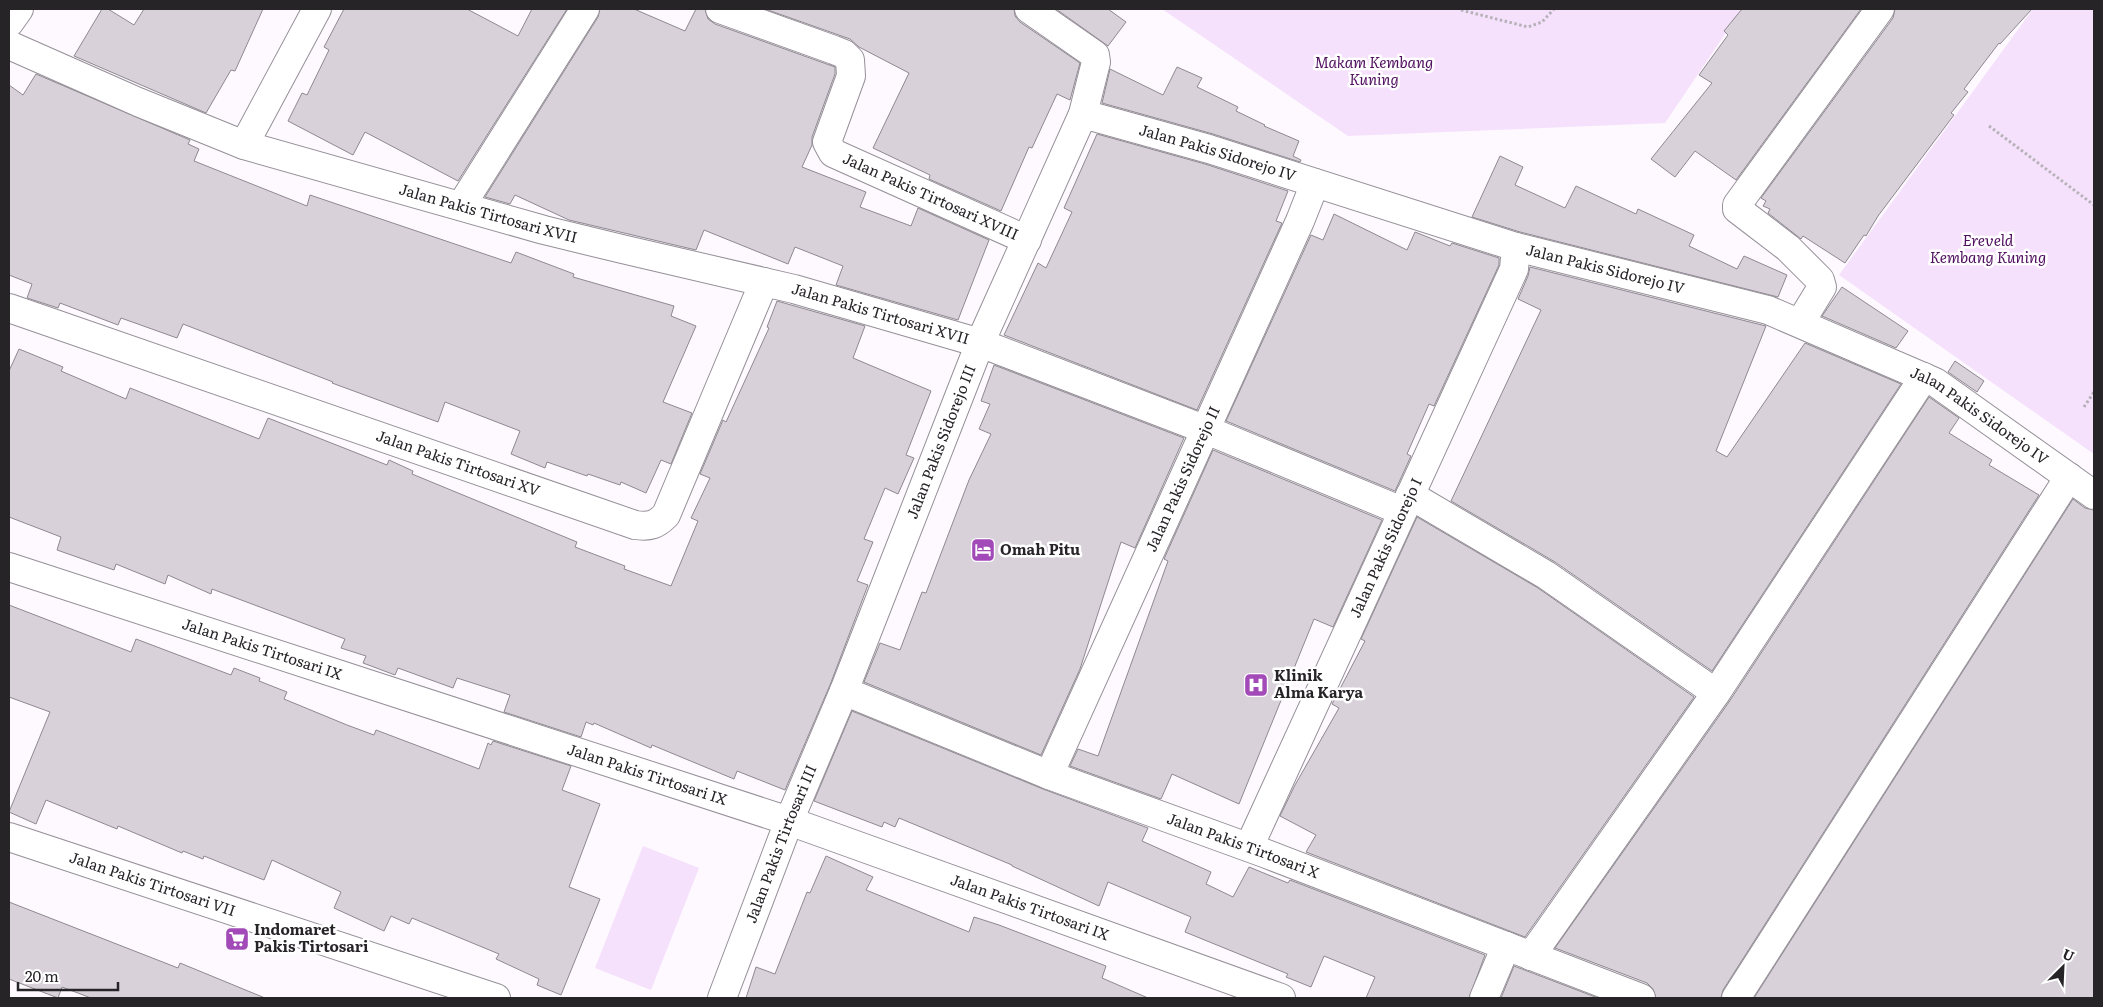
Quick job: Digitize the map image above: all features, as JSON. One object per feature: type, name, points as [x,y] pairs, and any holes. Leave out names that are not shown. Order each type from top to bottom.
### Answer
[{"type":"street","points":[[9,23],[19,9]]},
{"type":"street","points":[[244,145],[317,9]]},
{"type":"street","points":[[461,206],[586,9]]},
{"type":"street","name":"Jalan Pakis Tirtosari XVIII","points":[[720,9],[834,50],[844,54],[850,60],[851,76],[827,142],[833,153],[1027,240]]},
{"type":"street","name":"Jalan Pakis Sidorejo III","points":[[844,692],[980,343],[1082,114],[1096,62],[1095,55],[1029,9]]},
{"type":"street","points":[[1800,323],[1822,287],[1820,280],[1788,248],[1737,209],[1737,205],[1880,9]]},
{"type":"street","name":"Jalan Pakis Tirtosari XVII","points":[[9,45],[138,102],[244,145],[622,250],[804,292],[980,343],[1204,429],[1406,503],[1546,575],[1716,693]]},
{"type":"street","name":"Jalan Pakis Sidorejo IV","points":[[1082,114],[1209,149],[1516,247],[1768,310],[1935,382],[2094,495]]},
{"type":"street","name":"Jalan Pakis Sidorejo II","points":[[1049,776],[1204,429],[1300,221],[1315,183]]},
{"type":"street","name":"Jalan Pakis Sidorejo I","points":[[1249,847],[1514,268],[1516,247]]},
{"type":"street","name":"Jalan Pakis Tirtosari XV","points":[[9,308],[635,525],[648,527],[657,524],[666,515],[764,282]]},
{"type":"street","points":[[1531,956],[1716,693],[1924,377]]},
{"type":"street","points":[[1736,998],[2069,477]]},
{"type":"street","name":"Jalan Pakis Tirtosari IX","points":[[9,566],[789,821],[1281,998]]},
{"type":"street","name":"Jalan Pakis Tirtosari X","points":[[844,692],[1049,776],[1249,847],[1641,998]]},
{"type":"street","name":"Jalan Pakis Tirtosari III","points":[[722,998],[789,821],[844,692]]},
{"type":"street","name":"Jalan Pakis Tirtosari VII","points":[[9,837],[496,998]]},
{"type":"street","points":[[1484,998],[1506,946]]},
{"type":"path","points":[[1461,10],[1528,27],[1542,22],[1554,9]]},
{"type":"path","points":[[1989,126],[2094,205]]},
{"type":"path","points":[[2084,406],[2094,392]]},
{"type":"green space","name":"Makam Kembang Kuning","points":[[1162,9],[1742,9],[1665,123],[1348,136]]},
{"type":"green space","name":"Ereveld Kembang Kuning","points":[[2033,9],[2094,9],[2094,454],[1839,275]]},
{"type":"green space","points":[[643,846],[699,868],[651,990],[595,968]]},
{"type":"building","points":[[102,9],[108,9],[134,25],[144,9],[263,9],[235,71],[231,70],[206,113],[74,56]]},
{"type":"building","points":[[344,9],[467,9],[518,36],[532,9],[567,9],[458,181],[365,132],[353,155],[288,121],[302,93],[307,95],[329,50],[324,47]]},
{"type":"building","points":[[600,9],[634,9],[685,31],[696,9],[705,9],[708,19],[715,24],[835,67],[835,74],[812,137],[812,145],[802,167],[866,192],[860,207],[911,226],[918,208],[989,240],[958,320],[836,285],[843,266],[795,247],[788,264],[704,230],[696,250],[569,220],[515,195],[510,204],[485,197],[598,17]]},
{"type":"building","points":[[765,9],[1014,9],[1015,16],[1020,22],[1080,63],[1070,100],[1057,94],[1032,148],[1029,147],[1001,211],[929,179],[930,175],[873,148],[909,73],[859,47],[850,39]]},
{"type":"building","points":[[1056,9],[1108,9],[1126,22],[1108,46]]},
{"type":"building","points":[[1742,9],[1861,9],[1736,180],[1695,151],[1675,177],[1651,159],[1712,83],[1699,75],[1728,35],[1724,31]]},
{"type":"building","points":[[1895,9],[2032,9],[1999,43],[1964,89],[1968,92],[1951,113],[1954,115],[1845,263],[1803,236],[1801,239],[1768,213],[1770,209],[1763,206],[1766,201],[1761,198],[1893,18]]},
{"type":"building","points":[[1177,67],[1202,78],[1197,87],[1238,107],[1236,111],[1264,126],[1299,141],[1293,156],[1301,160],[1300,162],[1213,134],[1102,103],[1110,69],[1163,95]]},
{"type":"building","points":[[36,74],[190,140],[188,144],[199,149],[194,161],[307,206],[310,195],[511,263],[516,252],[574,274],[573,277],[674,306],[671,316],[696,326],[663,402],[692,413],[671,464],[661,460],[646,493],[621,482],[620,485],[547,462],[545,468],[511,454],[520,431],[445,402],[438,422],[332,383],[183,324],[177,338],[121,318],[118,325],[60,303],[58,308],[27,298],[32,284],[9,275],[9,85],[23,95]]},
{"type":"building","points":[[1097,134],[1205,164],[1288,191],[1276,221],[1282,223],[1197,410],[1004,335],[1038,263],[1046,268],[1072,212],[1064,208]]},
{"type":"building","points":[[1500,156],[1523,167],[1515,185],[1565,208],[1576,186],[1636,214],[1638,209],[1694,235],[1689,246],[1737,269],[1744,256],[1787,275],[1778,297],[1520,232],[1472,217]]},
{"type":"building","points":[[1334,214],[1407,250],[1415,232],[1450,246],[1452,243],[1499,258],[1499,265],[1434,406],[1429,404],[1407,454],[1411,456],[1395,491],[1226,421],[1311,235],[1323,240]]},
{"type":"building","points":[[1530,267],[1766,326],[1716,451],[1727,457],[1805,343],[1901,384],[1712,671],[1555,562],[1451,501],[1541,310],[1518,299]]},
{"type":"building","points":[[1842,287],[1908,331],[1896,348],[1822,316]]},
{"type":"building","points":[[777,301],[865,326],[853,358],[931,391],[906,455],[914,458],[898,494],[885,488],[864,539],[873,542],[857,581],[868,585],[830,685],[785,790],[737,771],[734,779],[652,745],[651,748],[594,723],[593,725],[586,722],[581,737],[504,712],[510,695],[457,678],[453,688],[398,668],[395,675],[363,663],[366,656],[341,648],[345,639],[212,589],[211,594],[168,575],[165,584],[116,564],[114,570],[57,550],[61,537],[9,517],[9,371],[19,349],[63,367],[61,371],[126,399],[130,388],[259,439],[268,418],[387,465],[389,460],[413,471],[412,474],[577,542],[575,547],[625,566],[624,569],[671,586],[698,521],[691,518],[710,478],[700,474],[723,420],[726,422],[769,328],[767,327]]},
{"type":"building","points":[[1955,361],[1984,381],[1977,392],[1948,372]]},
{"type":"building","points":[[994,365],[1184,438],[1135,548],[1121,542],[1080,669],[1041,755],[864,682],[880,643],[900,650],[922,592],[926,593],[969,480],[991,434],[979,429],[990,404],[981,401]]},
{"type":"building","points":[[1929,397],[1959,418],[1949,433],[1992,460],[1989,465],[2039,495],[1723,990],[1721,998],[1656,998],[1653,989],[1647,983],[1555,948],[1729,702]]},
{"type":"building","points":[[1213,450],[1382,520],[1333,627],[1314,619],[1239,804],[1172,774],[1161,799],[1070,766],[1078,749],[1098,756],[1168,561],[1164,559]]},
{"type":"building","points":[[2073,499],[2085,508],[2094,510],[2094,998],[1754,998]]},
{"type":"building","points":[[1417,517],[1538,588],[1694,697],[1525,937],[1306,852],[1316,835],[1280,816],[1295,785],[1339,708],[1332,704],[1365,641],[1361,639]]},
{"type":"building","points":[[9,605],[131,652],[136,639],[231,675],[234,668],[260,678],[259,681],[287,692],[284,699],[347,725],[374,735],[376,730],[479,769],[488,743],[491,745],[493,741],[571,766],[562,790],[600,804],[569,887],[600,899],[561,995],[537,985],[539,979],[496,959],[499,954],[412,918],[409,924],[391,916],[384,931],[334,908],[341,892],[272,860],[264,880],[204,856],[203,859],[183,851],[182,853],[118,826],[117,829],[46,800],[36,824],[9,812],[50,712],[9,697]]},
{"type":"building","points":[[852,711],[1043,789],[1148,828],[1142,841],[1211,872],[1206,884],[1233,897],[1249,867],[1288,883],[1290,880],[1485,955],[1469,998],[1366,998],[1375,977],[1324,956],[1311,987],[1286,977],[1288,974],[1185,932],[1191,917],[1108,882],[1099,906],[1012,865],[899,818],[895,827],[884,822],[882,827],[814,801]]},
{"type":"building","points":[[826,856],[873,877],[866,890],[969,932],[974,917],[999,925],[1106,966],[1102,978],[1148,998],[746,998],[756,967],[775,974],[807,892],[810,893]]},
{"type":"building","points":[[9,902],[178,968],[180,963],[265,998],[91,998],[62,987],[58,998],[9,979]]},
{"type":"building","points":[[1514,966],[1598,998],[1501,998]]},
{"type":"place","name":"Omah Pitu","points":[[983,550]]},
{"type":"place","name":"Klinik Alma Karya","points":[[1256,685]]},
{"type":"place","name":"Indomaret Pakis Tirtosari","points":[[237,939]]}]
